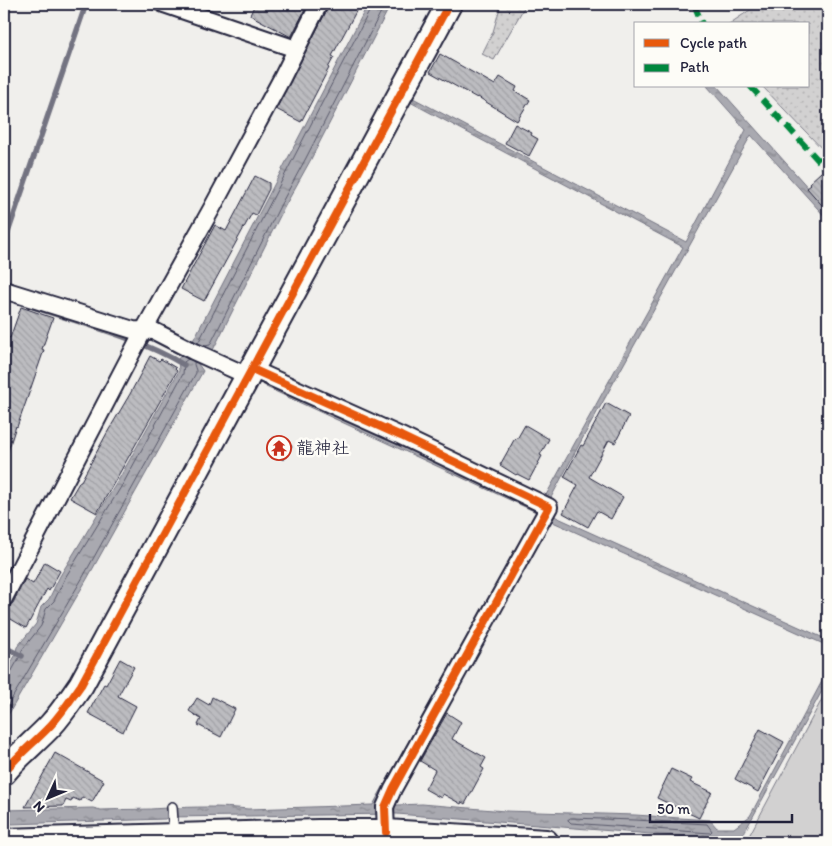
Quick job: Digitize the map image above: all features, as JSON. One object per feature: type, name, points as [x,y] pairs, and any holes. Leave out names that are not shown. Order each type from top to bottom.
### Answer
[{"type":"street","points":[[164,4],[296,49]]},
{"type":"street","points":[[4,598],[139,338],[212,208],[282,78],[319,4]]},
{"type":"street","points":[[4,772],[66,708],[81,685],[450,4]]},
{"type":"street","points":[[4,290],[133,330],[139,338]]},
{"type":"street","points":[[139,338],[154,331],[199,354],[250,373],[401,436],[544,509],[393,789],[385,818]]},
{"type":"street","points":[[4,841],[173,829],[318,832],[385,818],[546,842]]},
{"type":"lane","points":[[172,806],[173,829]]},
{"type":"shaded area","points":[[501,4],[526,4],[494,60],[482,54],[493,32]]},
{"type":"shaded area","points":[[759,4],[828,4],[828,155],[764,88],[810,88],[810,22],[732,22]]},
{"type":"shaded area","points":[[828,688],[828,842],[781,842],[749,836]]},
{"type":"water","points":[[368,4],[391,4],[285,206],[213,350],[205,351],[198,364],[203,371],[87,579],[4,722],[4,675],[15,656],[17,647],[36,624],[41,607],[49,599],[60,576],[119,479],[179,371],[178,359],[181,355],[184,356],[195,337]]},
{"type":"water","points":[[709,88],[719,88],[828,210],[828,220],[751,135],[546,507],[556,517],[828,640],[828,646],[553,522],[548,515],[381,805],[422,804],[505,811],[635,815],[710,820],[717,828],[734,828],[750,816],[828,670],[828,680],[739,842],[397,814],[168,817],[165,819],[11,824],[4,820],[4,810],[208,807],[248,809],[373,805],[536,512],[266,387],[268,381],[540,506],[683,247],[410,102],[413,98],[686,242],[746,130]]},
{"type":"building","points":[[255,4],[308,4],[291,37],[250,15]]},
{"type":"building","points":[[329,4],[360,4],[332,56],[334,57],[329,68],[301,122],[276,109]]},
{"type":"building","points":[[440,54],[495,85],[500,77],[517,87],[515,91],[530,100],[517,121],[478,97],[430,72]]},
{"type":"building","points":[[515,124],[532,133],[531,135],[538,139],[529,156],[505,143]]},
{"type":"building","points":[[821,172],[828,179],[828,212],[807,188],[811,185],[809,183]]},
{"type":"building","points":[[255,176],[269,183],[269,189],[256,215],[252,213],[204,301],[181,289],[215,225],[226,231]]},
{"type":"building","points":[[21,307],[53,318],[42,349],[44,350],[7,454],[4,453],[4,335],[10,338]]},
{"type":"building","points":[[150,356],[159,361],[161,359],[176,368],[177,371],[97,513],[70,498]]},
{"type":"building","points":[[606,403],[629,416],[615,443],[609,440],[589,477],[623,497],[611,519],[597,511],[588,527],[563,513],[578,485],[564,477]]},
{"type":"building","points":[[525,425],[549,439],[529,480],[516,475],[500,465]]},
{"type":"building","name":"龍神社","points":[[274,437],[292,446],[284,460],[267,450]]},
{"type":"building","points":[[45,562],[60,571],[49,591],[47,589],[26,628],[4,615],[8,607],[13,603],[25,579],[33,584]]},
{"type":"building","points":[[120,659],[134,667],[118,696],[136,706],[123,732],[88,713]]},
{"type":"building","points":[[212,697],[235,709],[221,737],[198,725],[201,719],[189,711],[197,698],[209,705]]},
{"type":"building","points":[[447,713],[461,722],[452,739],[486,758],[481,767],[484,769],[465,804],[462,802],[461,804],[443,794],[441,798],[425,789],[435,770],[420,761]]},
{"type":"building","points":[[760,729],[784,742],[758,792],[735,779]]},
{"type":"building","points":[[55,753],[104,781],[92,802],[82,797],[80,801],[73,798],[71,802],[66,800],[63,806],[25,807]]},
{"type":"building","points":[[671,769],[692,779],[690,782],[712,792],[699,818],[657,798]]},
{"type":"waterway","points":[[4,244],[86,4]]},
{"type":"waterway","points":[[141,4],[163,11]]},
{"type":"waterway","points":[[30,306],[129,339],[167,355],[184,365]]},
{"type":"waterway","points":[[4,647],[22,656]]},
{"type":"marked path","points":[[694,4],[701,22]]},
{"type":"marked path","points":[[752,88],[828,171]]},
{"type":"cycle path","points":[[4,772],[51,725],[81,685],[449,4]]},
{"type":"cycle path","points":[[252,369],[401,436],[549,507],[393,789],[385,807],[386,832]]},
{"type":"place","name":"龍神社","points":[[279,448]]}]
